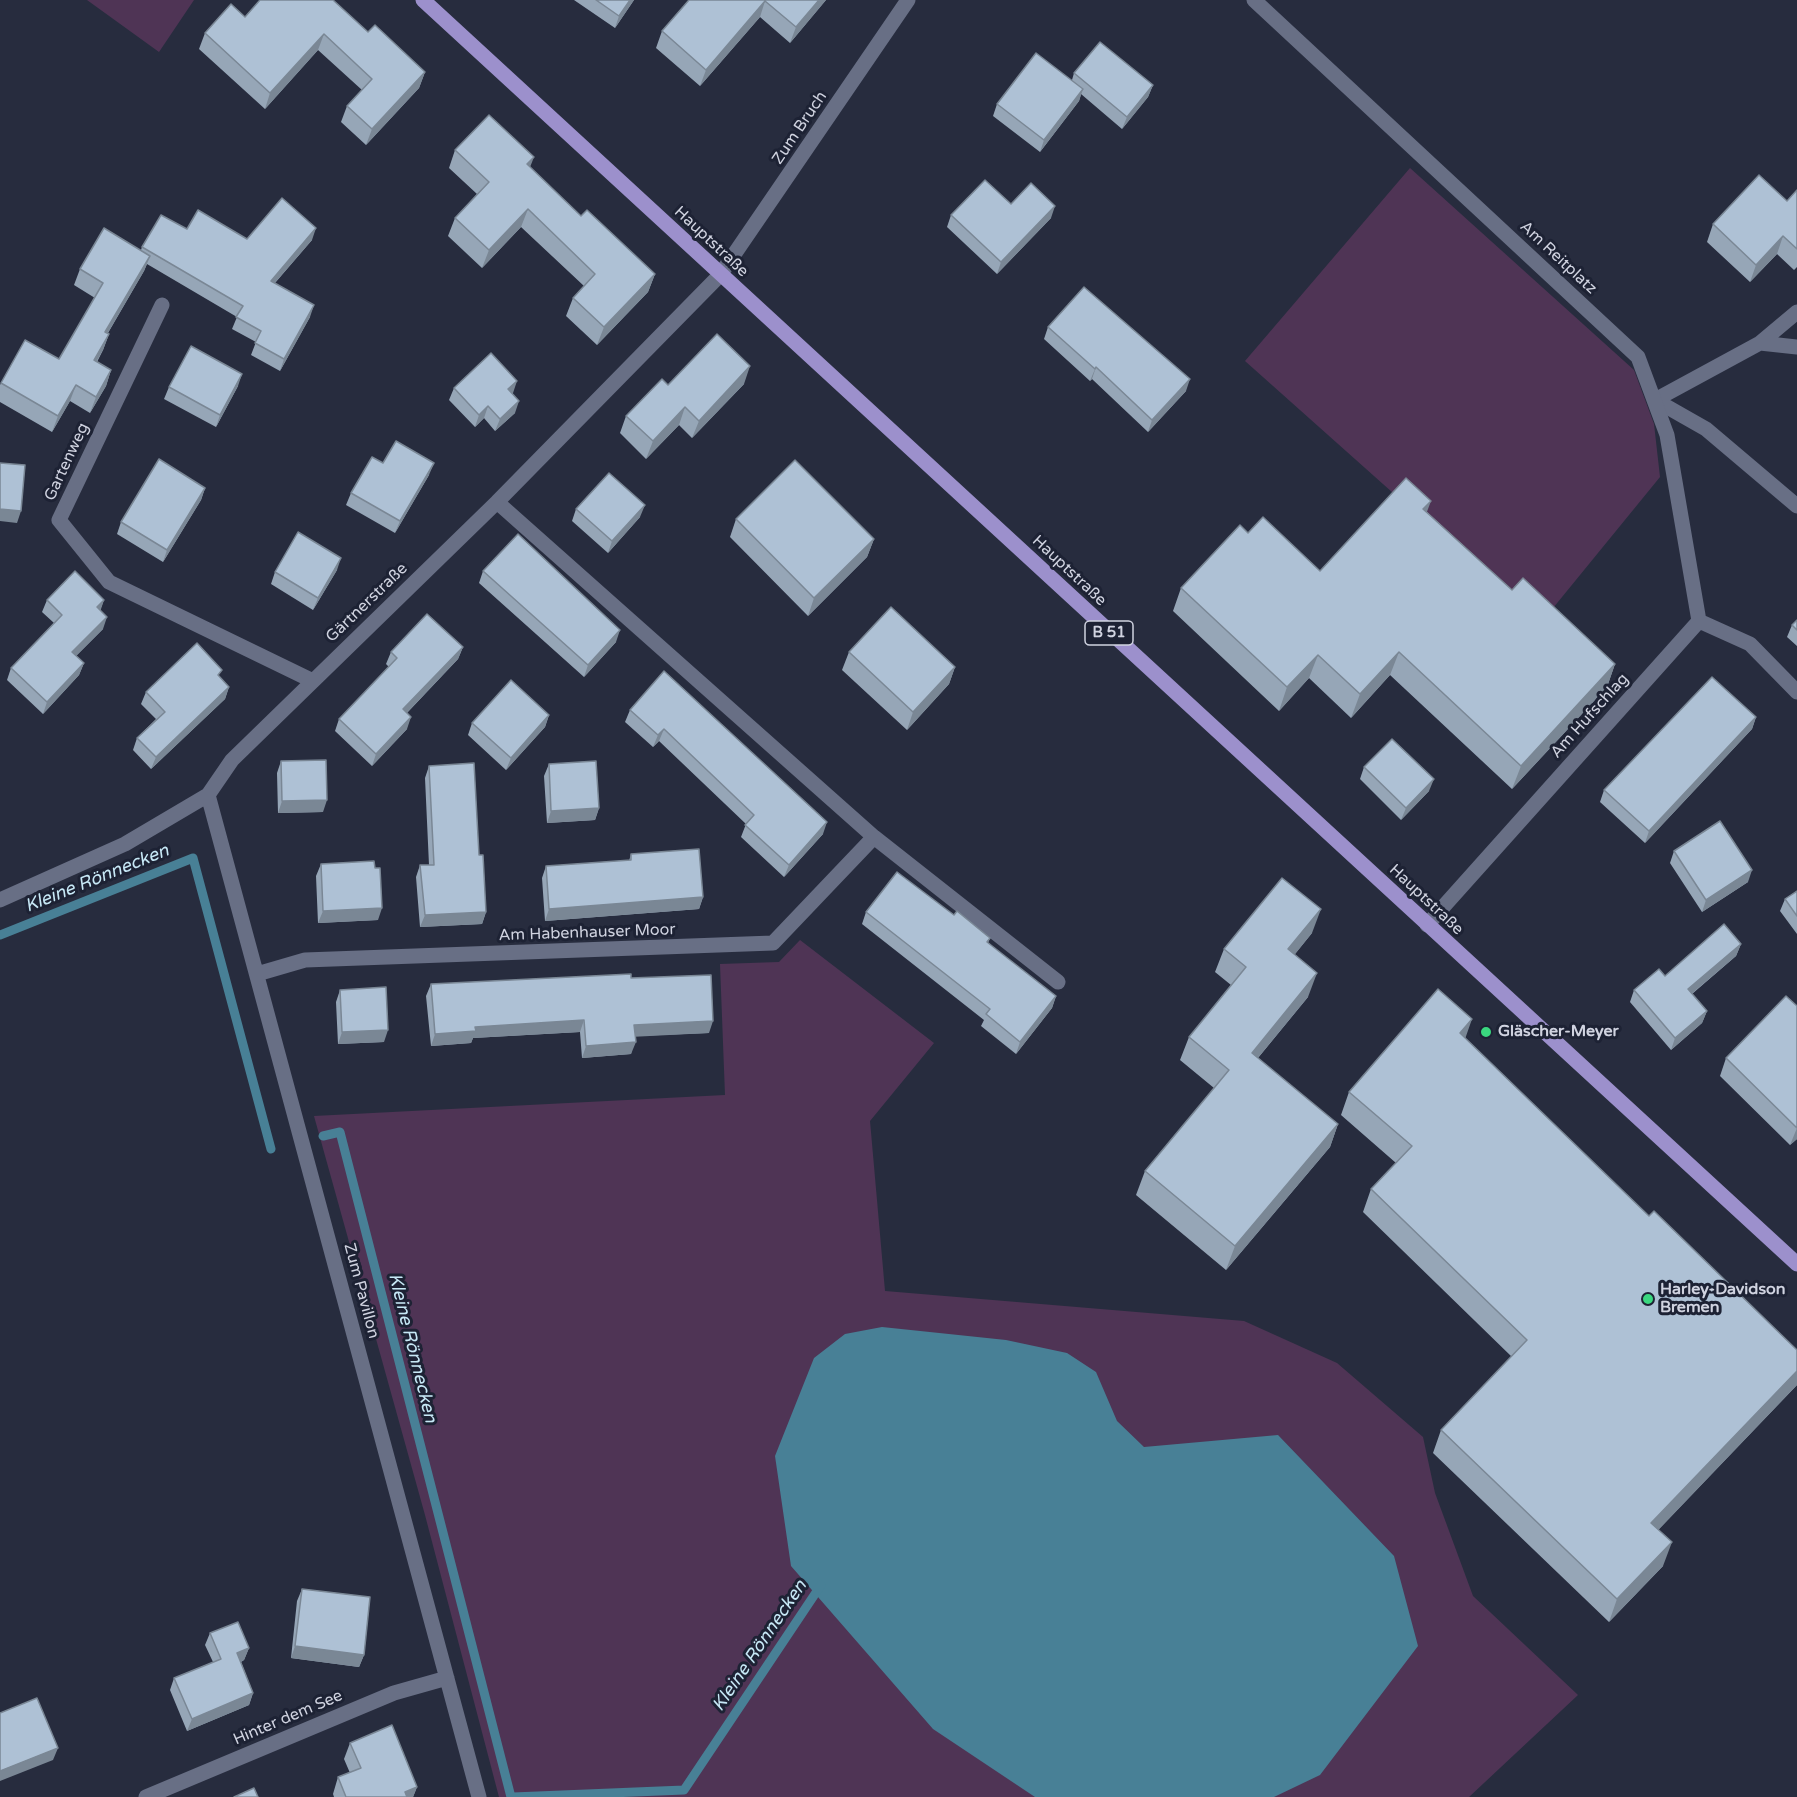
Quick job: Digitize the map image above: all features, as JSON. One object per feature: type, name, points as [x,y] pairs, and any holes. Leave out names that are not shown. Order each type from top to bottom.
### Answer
[{"type":"main road","name":"Hauptstraße","points":[[423,0],[1797,1264]]},
{"type":"street","name":"Zum Bruch","points":[[720,275],[908,0]]},
{"type":"street","name":"Am Reitplatz","points":[[1254,0],[1638,357],[1667,435],[1699,621]]},
{"type":"street","name":"Gärtnerstraße","points":[[0,900],[125,844],[208,795],[232,760],[497,502],[720,275]]},
{"type":"street","name":"Gartenweg","points":[[162,305],[59,520],[109,582],[313,681]]},
{"type":"street","points":[[1654,400],[1760,343],[1797,312]]},
{"type":"street","points":[[1760,343],[1797,347]]},
{"type":"street","points":[[1654,400],[1707,429],[1797,506]]},
{"type":"street","points":[[497,502],[874,837],[1058,982]]},
{"type":"street","points":[[1699,621],[1750,644],[1797,692]]},
{"type":"street","name":"Am Hufschlag","points":[[1427,925],[1699,621]]},
{"type":"street","name":"Zum Pavillon","points":[[208,795],[479,1797]]},
{"type":"street","name":"Am Habenhauser Moor","points":[[257,974],[304,960],[773,944],[874,837]]},
{"type":"street","name":"Hinter dem See","points":[[146,1797],[394,1693],[447,1678]]},
{"type":"shaded area","points":[[87,0],[194,0],[159,52]]},
{"type":"shaded area","points":[[1410,168],[1634,370],[1654,424],[1660,477],[1540,624],[1245,361]]},
{"type":"shaded area","points":[[800,940],[934,1043],[870,1121],[885,1291],[1244,1321],[1337,1363],[1423,1437],[1435,1493],[1473,1596],[1578,1695],[1469,1797],[499,1797],[425,1515],[314,1116],[725,1095],[720,964],[779,962]]},
{"type":"water","points":[[882,1327],[1006,1340],[1067,1353],[1096,1372],[1117,1421],[1144,1447],[1278,1435],[1394,1556],[1418,1646],[1320,1775],[1274,1797],[1035,1797],[933,1729],[791,1566],[775,1456],[814,1358],[845,1334]]},
{"type":"building","points":[[260,0],[333,0],[368,32],[375,25],[425,72],[372,129],[347,106],[372,79],[324,34],[270,93],[205,33],[231,4],[245,17]]},
{"type":"building","points":[[596,0],[630,0],[619,16]]},
{"type":"building","points":[[689,0],[819,0],[796,27],[765,1],[706,70],[662,31]]},
{"type":"building","points":[[1100,42],[1153,85],[1127,117],[1074,73]]},
{"type":"building","points":[[1036,53],[1083,89],[1044,140],[997,104]]},
{"type":"building","points":[[489,115],[534,157],[527,164],[581,216],[587,210],[655,274],[604,327],[573,298],[595,274],[528,209],[489,250],[455,218],[489,182],[455,150]]},
{"type":"building","points":[[1759,175],[1787,201],[1797,190],[1797,249],[1783,236],[1756,265],[1713,224]]},
{"type":"building","points":[[985,180],[1011,204],[1031,183],[1055,206],[1001,262],[951,215]]},
{"type":"building","points":[[282,198],[316,228],[271,281],[314,305],[284,359],[255,343],[261,331],[236,317],[243,306],[142,247],[161,215],[187,229],[198,210],[247,239]]},
{"type":"building","points":[[104,228],[150,256],[105,332],[109,334],[94,360],[111,370],[96,397],[76,385],[58,416],[1,383],[25,340],[59,359],[103,283],[80,269]]},
{"type":"building","points":[[1084,287],[1190,379],[1152,420],[1096,367],[1095,369],[1048,327]]},
{"type":"building","points":[[717,334],[750,366],[699,421],[685,407],[653,441],[626,416],[662,379],[668,385]]},
{"type":"building","points":[[191,346],[242,374],[220,415],[169,387]]},
{"type":"building","points":[[491,353],[517,381],[508,389],[519,401],[500,419],[488,406],[479,415],[454,388]]},
{"type":"building","points":[[396,441],[434,463],[400,521],[351,493],[372,457],[383,463]]},
{"type":"building","points":[[159,459],[205,488],[167,550],[121,522]]},
{"type":"building","points":[[795,460],[874,539],[814,598],[736,519]]},
{"type":"building","points":[[0,463],[25,465],[21,511],[0,509]]},
{"type":"building","points":[[609,473],[645,505],[612,541],[576,509]]},
{"type":"building","points":[[1406,478],[1431,501],[1423,509],[1512,590],[1523,578],[1615,664],[1521,766],[1399,652],[1360,694],[1318,655],[1287,687],[1181,588],[1240,525],[1248,533],[1263,517],[1320,571]]},
{"type":"building","points":[[298,532],[341,558],[318,598],[275,572]]},
{"type":"building","points":[[518,534],[620,630],[588,665],[483,571]]},
{"type":"building","points":[[75,571],[104,600],[97,607],[107,617],[72,652],[84,663],[47,702],[11,668],[62,615],[47,600]]},
{"type":"building","points":[[891,607],[955,667],[913,712],[849,652]]},
{"type":"building","points":[[427,614],[463,647],[403,709],[411,717],[376,754],[339,719],[397,658],[391,652]]},
{"type":"building","points":[[1797,620],[1797,630],[1792,625]]},
{"type":"building","points":[[197,643],[222,670],[218,675],[229,687],[156,757],[137,738],[165,712],[146,692]]},
{"type":"building","points":[[664,671],[827,822],[789,865],[745,825],[754,815],[664,729],[658,735],[630,710]]},
{"type":"building","points":[[1712,677],[1756,717],[1649,831],[1604,790]]},
{"type":"building","points":[[511,680],[549,715],[511,758],[472,723]]},
{"type":"building","points":[[1392,739],[1434,779],[1406,808],[1364,767]]},
{"type":"building","points":[[326,760],[327,800],[282,801],[281,761]]},
{"type":"building","points":[[596,761],[599,808],[551,811],[549,764]]},
{"type":"building","points":[[474,763],[479,855],[483,855],[486,912],[425,915],[420,865],[434,865],[429,766]]},
{"type":"building","points":[[1720,821],[1752,870],[1706,900],[1674,851]]},
{"type":"building","points":[[699,849],[703,897],[549,909],[546,866],[631,860],[631,854]]},
{"type":"building","points":[[374,861],[375,868],[380,868],[382,908],[323,911],[321,864]]},
{"type":"building","points":[[897,872],[954,915],[957,911],[990,938],[987,942],[1056,996],[1020,1042],[986,1014],[990,1009],[866,912]]},
{"type":"building","points":[[1282,878],[1321,909],[1288,949],[1317,973],[1252,1053],[1338,1124],[1235,1246],[1145,1171],[1229,1070],[1189,1037],[1246,967],[1224,949]]},
{"type":"building","points":[[1797,891],[1797,916],[1785,899]]},
{"type":"building","points":[[1724,924],[1741,944],[1688,989],[1707,1011],[1675,1038],[1634,990],[1659,969],[1665,976]]},
{"type":"building","points":[[631,974],[631,978],[711,975],[713,1021],[634,1025],[636,1042],[586,1046],[584,1020],[475,1027],[476,1031],[435,1034],[431,984]]},
{"type":"building","points":[[386,987],[388,1030],[342,1032],[340,990]]},
{"type":"building","points":[[1438,989],[1472,1019],[1460,1033],[1649,1216],[1654,1211],[1797,1350],[1797,1371],[1651,1523],[1672,1542],[1617,1599],[1441,1430],[1527,1340],[1371,1189],[1412,1146],[1349,1092]]},
{"type":"building","points":[[1786,996],[1797,1006],[1797,1128],[1726,1058]]},
{"type":"building","points":[[302,1589],[370,1597],[364,1655],[295,1646]]},
{"type":"building","points":[[238,1622],[249,1648],[237,1653],[253,1693],[192,1719],[174,1678],[221,1659],[210,1633]]},
{"type":"building","points":[[37,1698],[58,1748],[0,1771],[0,1713]]},
{"type":"building","points":[[392,1725],[417,1787],[405,1792],[407,1797],[346,1797],[338,1777],[361,1768],[350,1743]]},
{"type":"building","points":[[254,1788],[258,1797],[234,1797]]},
{"type":"waterway","name":"Kleine Rönnecken","points":[[0,935],[193,858],[271,1149]]},
{"type":"waterway","name":"Kleine Rönnecken","points":[[323,1136],[340,1132],[511,1797]]},
{"type":"waterway","name":"Kleine Rönnecken","points":[[513,1797],[684,1790],[821,1585]]},
{"type":"place","name":"Gläscher-Meyer","points":[[1486,1032]]},
{"type":"place","name":"Harley-Davidson Bremen","points":[[1648,1299]]}]
